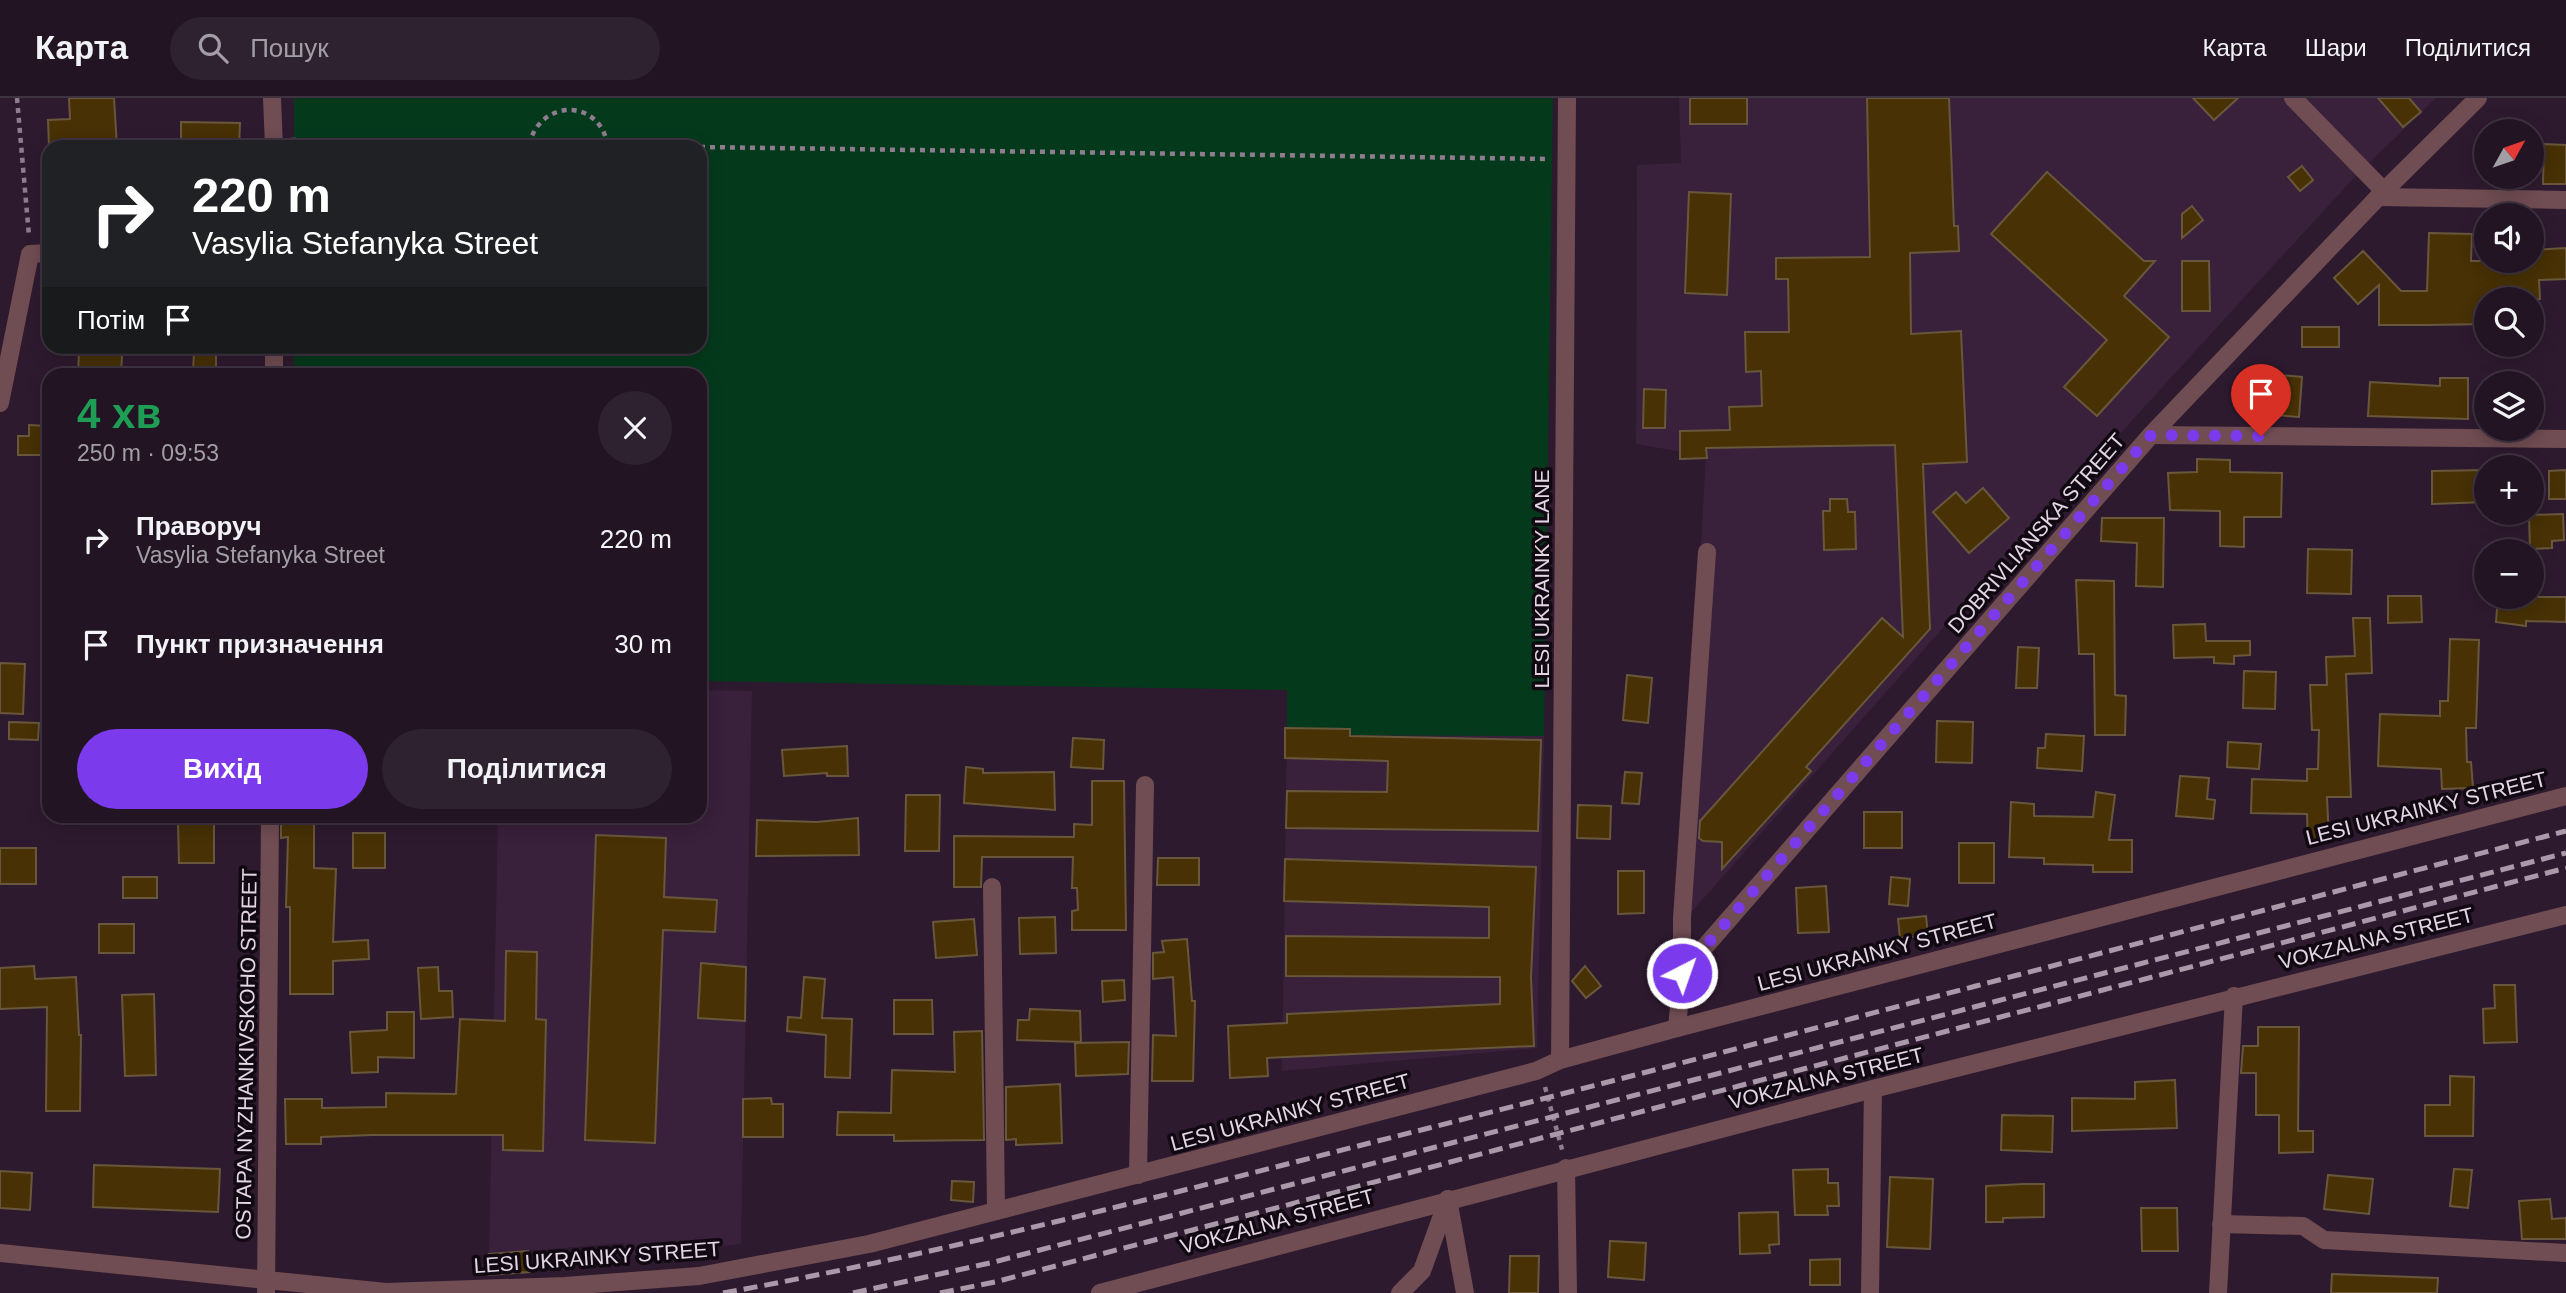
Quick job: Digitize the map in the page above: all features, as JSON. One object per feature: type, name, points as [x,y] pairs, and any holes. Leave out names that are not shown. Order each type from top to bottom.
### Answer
[{"type":"street","points":[[272,98],[274,140]]},
{"type":"street","name":"LESI UKRAINKY LANE","points":[[1560,1060],[1567,98]]},
{"type":"street","points":[[2293,98],[2381,194],[2566,200]]},
{"type":"street","name":"DOBRIVLIANSKA STREET","points":[[1682,973],[2151,435],[2381,194],[2478,98]]},
{"type":"street","points":[[0,403],[30,254],[42,253]]},
{"type":"street","points":[[2151,435],[2566,439]]},
{"type":"street","points":[[1677,1028],[1707,552]]},
{"type":"street","points":[[1138,1175],[1145,785]]},
{"type":"street","name":"LESI UKRAINKY STREET","points":[[0,1253],[266,1286],[386,1292],[565,1286],[699,1276],[869,1244],[1138,1175],[1536,1071],[1560,1060],[1677,1028],[2566,796]]},
{"type":"street","name":"OSTAPA NYZHANKIVSKOHO STREET","points":[[266,1286],[270,823]]},
{"type":"street","points":[[992,887],[996,1211]]},
{"type":"street","name":"VOKZALNA STREET","points":[[1100,1293],[1566,1168],[2234,996],[2566,915]]},
{"type":"street","points":[[2218,1293],[2234,996]]},
{"type":"street","points":[[1870,1293],[1873,1089]]},
{"type":"street","points":[[1566,1168],[1568,1293]]},
{"type":"street","points":[[1400,1293],[1422,1271],[1448,1199]]},
{"type":"street","points":[[1448,1199],[1465,1293]]},
{"type":"street","points":[[2221,1224],[2303,1226],[2323,1240],[2566,1253]]},
{"type":"path","points":[[17,98],[30,254]]},
{"type":"path","points":[[530,140],[534,124],[548,109],[569,104],[589,110],[604,125],[607,140]]},
{"type":"path","points":[[707,147],[1566,160]]},
{"type":"path","points":[[1536,1071],[1550,1097],[1566,1168]]},
{"type":"shaded area","points":[[1679,98],[2436,98],[2354,178],[2270,269],[1934,638],[1679,926],[1706,456],[1636,444],[1637,165],[1681,163]]},
{"type":"shaded area","points":[[707,690],[752,691],[741,1244],[626,1256],[624,1243],[489,1254],[498,823],[707,823]]},
{"type":"shaded area","points":[[1287,735],[1544,736],[1537,1048],[1282,1071]]},
{"type":"green space","points":[[294,98],[1553,98],[1544,736],[1287,735],[1287,690],[707,681],[707,368],[294,368],[294,354],[707,354],[707,140],[294,140]]},
{"type":"building","points":[[69,98],[114,98],[117,140],[49,140],[48,120],[70,119]]},
{"type":"building","points":[[1690,98],[1747,98],[1747,124],[1690,124]]},
{"type":"building","points":[[1867,98],[1949,98],[1954,226],[1958,226],[1959,251],[1910,253],[1911,334],[1961,331],[1967,462],[1923,464],[1930,629],[1806,767],[1811,771],[1722,869],[1722,842],[1703,841],[1699,838],[1700,821],[1882,618],[1903,637],[1895,445],[1706,448],[1707,458],[1680,459],[1680,431],[1730,430],[1729,407],[1762,406],[1761,371],[1746,372],[1745,332],[1789,332],[1788,279],[1776,279],[1776,258],[1870,257]]},
{"type":"building","points":[[2193,98],[2238,98],[2214,120]]},
{"type":"building","points":[[2378,98],[2409,98],[2421,112],[2403,127]]},
{"type":"building","points":[[181,122],[240,123],[239,140],[181,140]]},
{"type":"building","points":[[2544,144],[2566,145],[2566,184],[2544,184]]},
{"type":"building","points":[[2302,166],[2313,180],[2300,191],[2288,177]]},
{"type":"building","points":[[2047,172],[2144,261],[2155,261],[2124,296],[2169,337],[2097,416],[2064,387],[2107,340],[1991,234]]},
{"type":"building","points":[[1689,192],[1731,194],[1727,295],[1685,293]]},
{"type":"building","points":[[2192,206],[2203,220],[2182,238],[2182,214]]},
{"type":"building","points":[[2429,233],[2472,234],[2471,261],[2474,261],[2474,273],[2544,273],[2544,249],[2566,248],[2566,279],[2539,280],[2539,287],[2474,287],[2474,324],[2379,325],[2379,285],[2358,304],[2334,278],[2363,251],[2401,291],[2427,291]]},
{"type":"building","points":[[2182,261],[2209,261],[2210,311],[2182,311]]},
{"type":"building","points":[[2302,327],[2339,327],[2339,347],[2302,347]]},
{"type":"building","points":[[79,354],[122,355],[121,368],[78,368]]},
{"type":"building","points":[[194,354],[216,354],[216,368],[193,368]]},
{"type":"building","points":[[2268,374],[2302,377],[2299,417],[2264,414]]},
{"type":"building","points":[[2440,378],[2468,378],[2468,419],[2368,416],[2370,382],[2440,386]]},
{"type":"building","points":[[1644,389],[1666,390],[1665,428],[1643,428]]},
{"type":"building","points":[[29,425],[42,426],[42,455],[18,455],[18,436],[29,436]]},
{"type":"building","points":[[2197,459],[2230,460],[2230,472],[2282,473],[2281,517],[2244,517],[2244,547],[2220,546],[2220,511],[2170,510],[2168,473],[2197,472]]},
{"type":"building","points":[[2474,470],[2474,502],[2432,504],[2432,471]]},
{"type":"building","points":[[2566,470],[2566,499],[2549,499],[2549,471]]},
{"type":"building","points":[[1983,488],[2009,518],[1969,553],[1933,512],[1956,492],[1966,503]]},
{"type":"building","points":[[1830,499],[1847,499],[1848,512],[1855,512],[1856,549],[1824,550],[1823,511],[1830,511]]},
{"type":"building","points":[[2563,514],[2564,540],[2552,541],[2552,548],[2544,548],[2544,539],[2530,539],[2529,525],[2544,525],[2544,515]]},
{"type":"building","points":[[2102,518],[2164,518],[2163,587],[2136,586],[2137,543],[2101,541]]},
{"type":"building","points":[[2308,549],[2352,550],[2351,594],[2307,593]]},
{"type":"building","points":[[2076,580],[2114,581],[2115,695],[2126,696],[2125,735],[2095,735],[2094,654],[2079,654]]},
{"type":"building","points":[[2388,596],[2421,596],[2422,622],[2388,623]]},
{"type":"building","points":[[2544,597],[2566,597],[2566,622],[2526,621],[2526,626],[2496,622],[2497,609],[2544,609]]},
{"type":"building","points":[[2353,618],[2370,618],[2372,673],[2346,674],[2351,797],[2327,797],[2329,841],[2308,842],[2307,814],[2251,813],[2252,779],[2307,781],[2307,769],[2318,769],[2319,730],[2312,730],[2310,685],[2327,685],[2326,657],[2355,656]]},
{"type":"building","points":[[2205,624],[2206,641],[2250,641],[2250,655],[2234,656],[2234,664],[2214,663],[2214,657],[2174,658],[2173,625]]},
{"type":"building","points":[[2450,639],[2479,640],[2476,728],[2466,728],[2467,762],[2471,762],[2473,788],[2442,789],[2441,769],[2378,766],[2380,714],[2440,716],[2440,701],[2448,701]]},
{"type":"building","points":[[2018,647],[2039,648],[2037,688],[2016,688]]},
{"type":"building","points":[[0,663],[25,664],[23,714],[0,713]]},
{"type":"building","points":[[2244,671],[2276,672],[2275,709],[2243,708]]},
{"type":"building","points":[[1627,675],[1652,678],[1648,723],[1623,720]]},
{"type":"building","points":[[1937,721],[1973,722],[1972,763],[1936,762]]},
{"type":"building","points":[[9,722],[39,723],[38,740],[9,739]]},
{"type":"building","points":[[1285,728],[1350,729],[1350,736],[1541,740],[1538,831],[1286,828],[1287,791],[1387,792],[1388,761],[1285,758]]},
{"type":"building","points":[[2046,734],[2084,736],[2082,771],[2037,768],[2038,748],[2045,748]]},
{"type":"building","points":[[1073,738],[1104,740],[1103,769],[1071,767]]},
{"type":"building","points":[[2228,742],[2261,744],[2259,769],[2227,767]]},
{"type":"building","points":[[847,746],[848,776],[827,776],[827,773],[784,776],[782,750]]},
{"type":"building","points":[[966,767],[983,769],[983,773],[1054,772],[1055,810],[964,803]]},
{"type":"building","points":[[1625,772],[1642,773],[1639,804],[1622,803]]},
{"type":"building","points":[[2180,776],[2209,778],[2207,799],[2215,800],[2213,819],[2176,816]]},
{"type":"building","points":[[1092,781],[1124,781],[1126,930],[1072,930],[1072,911],[1078,910],[1077,888],[1072,888],[1073,857],[982,857],[981,887],[954,887],[954,836],[1074,837],[1074,824],[1092,825]]},
{"type":"building","points":[[2096,792],[2115,795],[2109,840],[2132,840],[2132,872],[2093,872],[2093,865],[2044,864],[2044,858],[2009,857],[2011,802],[2034,804],[2034,816],[2093,817]]},
{"type":"building","points":[[906,795],[940,795],[939,851],[905,851]]},
{"type":"building","points":[[1578,805],[1611,806],[1610,839],[1577,838]]},
{"type":"building","points":[[1864,812],[1902,812],[1902,848],[1864,848]]},
{"type":"building","points":[[858,818],[859,855],[756,856],[757,820],[817,822]]},
{"type":"building","points":[[178,823],[214,823],[214,863],[179,863]]},
{"type":"building","points":[[281,823],[314,823],[314,868],[336,869],[333,942],[368,940],[369,959],[333,961],[333,994],[290,994],[290,907],[286,907],[288,837],[281,838]]},
{"type":"building","points":[[353,833],[385,833],[385,868],[353,868]]},
{"type":"building","points":[[596,835],[666,838],[664,897],[717,900],[715,932],[663,930],[655,1143],[585,1140]]},
{"type":"building","points":[[1959,843],[1994,843],[1994,883],[1959,883]]},
{"type":"building","points":[[0,848],[36,848],[36,884],[0,884]]},
{"type":"building","points":[[1158,858],[1199,858],[1199,885],[1157,885]]},
{"type":"building","points":[[1285,859],[1536,867],[1531,977],[1534,1046],[1267,1058],[1268,1076],[1230,1078],[1228,1026],[1287,1023],[1287,1014],[1500,1004],[1500,977],[1286,976],[1286,936],[1489,938],[1489,907],[1284,901]]},
{"type":"building","points":[[1618,871],[1644,871],[1644,913],[1618,914]]},
{"type":"building","points":[[123,877],[157,877],[157,898],[123,898]]},
{"type":"building","points":[[1891,877],[1910,879],[1908,906],[1889,904]]},
{"type":"building","points":[[1826,886],[1829,932],[1798,933],[1796,888]]},
{"type":"building","points":[[1926,916],[1928,935],[1900,938],[1898,919]]},
{"type":"building","points":[[1055,917],[1056,953],[1020,954],[1019,918]]},
{"type":"building","points":[[974,919],[977,955],[936,958],[933,922]]},
{"type":"building","points":[[99,924],[134,924],[134,953],[99,953]]},
{"type":"building","points":[[1187,939],[1192,1001],[1195,1001],[1193,1081],[1152,1081],[1153,1035],[1176,1036],[1173,977],[1153,979],[1153,953],[1164,952],[1162,941]]},
{"type":"building","points":[[506,951],[537,952],[536,1019],[546,1020],[543,1151],[503,1150],[503,1135],[321,1137],[321,1144],[286,1144],[285,1099],[322,1099],[322,1108],[386,1107],[386,1093],[456,1094],[460,1019],[505,1021]]},
{"type":"building","points":[[701,963],[746,967],[745,1021],[698,1018]]},
{"type":"building","points":[[34,966],[35,979],[76,977],[81,1035],[80,1111],[46,1111],[47,1007],[0,1009],[0,968]]},
{"type":"building","points":[[1585,966],[1601,986],[1586,998],[1572,981]]},
{"type":"building","points":[[438,967],[439,991],[452,991],[453,1017],[421,1019],[418,968]]},
{"type":"building","points":[[804,977],[825,979],[822,1018],[852,1019],[850,1078],[825,1077],[826,1035],[787,1031],[788,1017],[801,1018]]},
{"type":"building","points":[[1124,980],[1125,1000],[1103,1002],[1102,981]]},
{"type":"building","points":[[2494,985],[2515,985],[2517,1042],[2484,1043],[2483,1009],[2495,1008]]},
{"type":"building","points":[[154,994],[156,1075],[125,1076],[122,995]]},
{"type":"building","points":[[894,1000],[932,1000],[933,1034],[894,1034]]},
{"type":"building","points":[[1030,1009],[1080,1011],[1081,1042],[1017,1040],[1018,1020],[1029,1020]]},
{"type":"building","points":[[387,1012],[414,1012],[414,1058],[378,1057],[378,1072],[352,1073],[350,1032],[387,1030]]},
{"type":"building","points":[[2258,1027],[2299,1027],[2298,1131],[2313,1131],[2313,1152],[2279,1153],[2279,1115],[2256,1115],[2256,1073],[2241,1073],[2243,1046],[2258,1046]]},
{"type":"building","points":[[982,1031],[984,1140],[894,1141],[894,1135],[837,1135],[838,1112],[891,1113],[892,1070],[955,1072],[954,1032]]},
{"type":"building","points":[[1129,1042],[1128,1074],[1076,1076],[1075,1043]]},
{"type":"building","points":[[2450,1076],[2474,1077],[2473,1136],[2425,1136],[2425,1105],[2450,1105]]},
{"type":"building","points":[[2175,1080],[2177,1128],[2072,1131],[2072,1098],[2135,1099],[2135,1082]]},
{"type":"building","points":[[1060,1084],[1062,1143],[1016,1145],[1016,1139],[1006,1140],[1006,1087]]},
{"type":"building","points":[[771,1098],[772,1104],[783,1104],[783,1137],[743,1137],[743,1099]]},
{"type":"building","points":[[2002,1115],[2053,1116],[2052,1152],[2001,1150]]},
{"type":"building","points":[[94,1165],[220,1169],[218,1212],[93,1207]]},
{"type":"building","points":[[1828,1169],[1828,1183],[1838,1183],[1839,1206],[1827,1206],[1828,1215],[1795,1215],[1793,1170]]},
{"type":"building","points":[[2454,1169],[2472,1170],[2468,1208],[2450,1206]]},
{"type":"building","points":[[0,1171],[32,1173],[30,1210],[0,1208]]},
{"type":"building","points":[[2328,1175],[2373,1179],[2369,1214],[2324,1209]]},
{"type":"building","points":[[1890,1177],[1933,1179],[1930,1249],[1887,1247]]},
{"type":"building","points":[[952,1181],[974,1182],[973,1202],[951,1200]]},
{"type":"building","points":[[2044,1184],[2044,1217],[2003,1218],[2003,1222],[1986,1222],[1986,1186]]},
{"type":"building","points":[[2550,1199],[2552,1219],[2566,1218],[2566,1239],[2522,1239],[2519,1201]]},
{"type":"building","points":[[2141,1208],[2177,1208],[2178,1251],[2142,1251]]},
{"type":"building","points":[[1778,1212],[1779,1244],[1769,1245],[1770,1253],[1740,1254],[1739,1213]]},
{"type":"building","points":[[1610,1241],[1646,1243],[1644,1280],[1608,1277]]},
{"type":"building","points":[[528,1251],[530,1272],[488,1275],[489,1254]]},
{"type":"building","points":[[1510,1256],[1539,1256],[1538,1293],[1509,1293]]},
{"type":"building","points":[[1840,1259],[1840,1285],[1810,1285],[1810,1260]]},
{"type":"building","points":[[2332,1274],[2438,1278],[2437,1293],[2331,1293]]},
{"type":"railway","points":[[723,1293],[901,1257],[1166,1195],[1714,1055],[2566,831]]},
{"type":"railway","points":[[853,1293],[990,1263],[2566,853]]},
{"type":"railway","points":[[940,1293],[995,1282],[2566,868]]},
{"type":"route","points":[[1682,973],[2151,435],[2261,436]]}]
